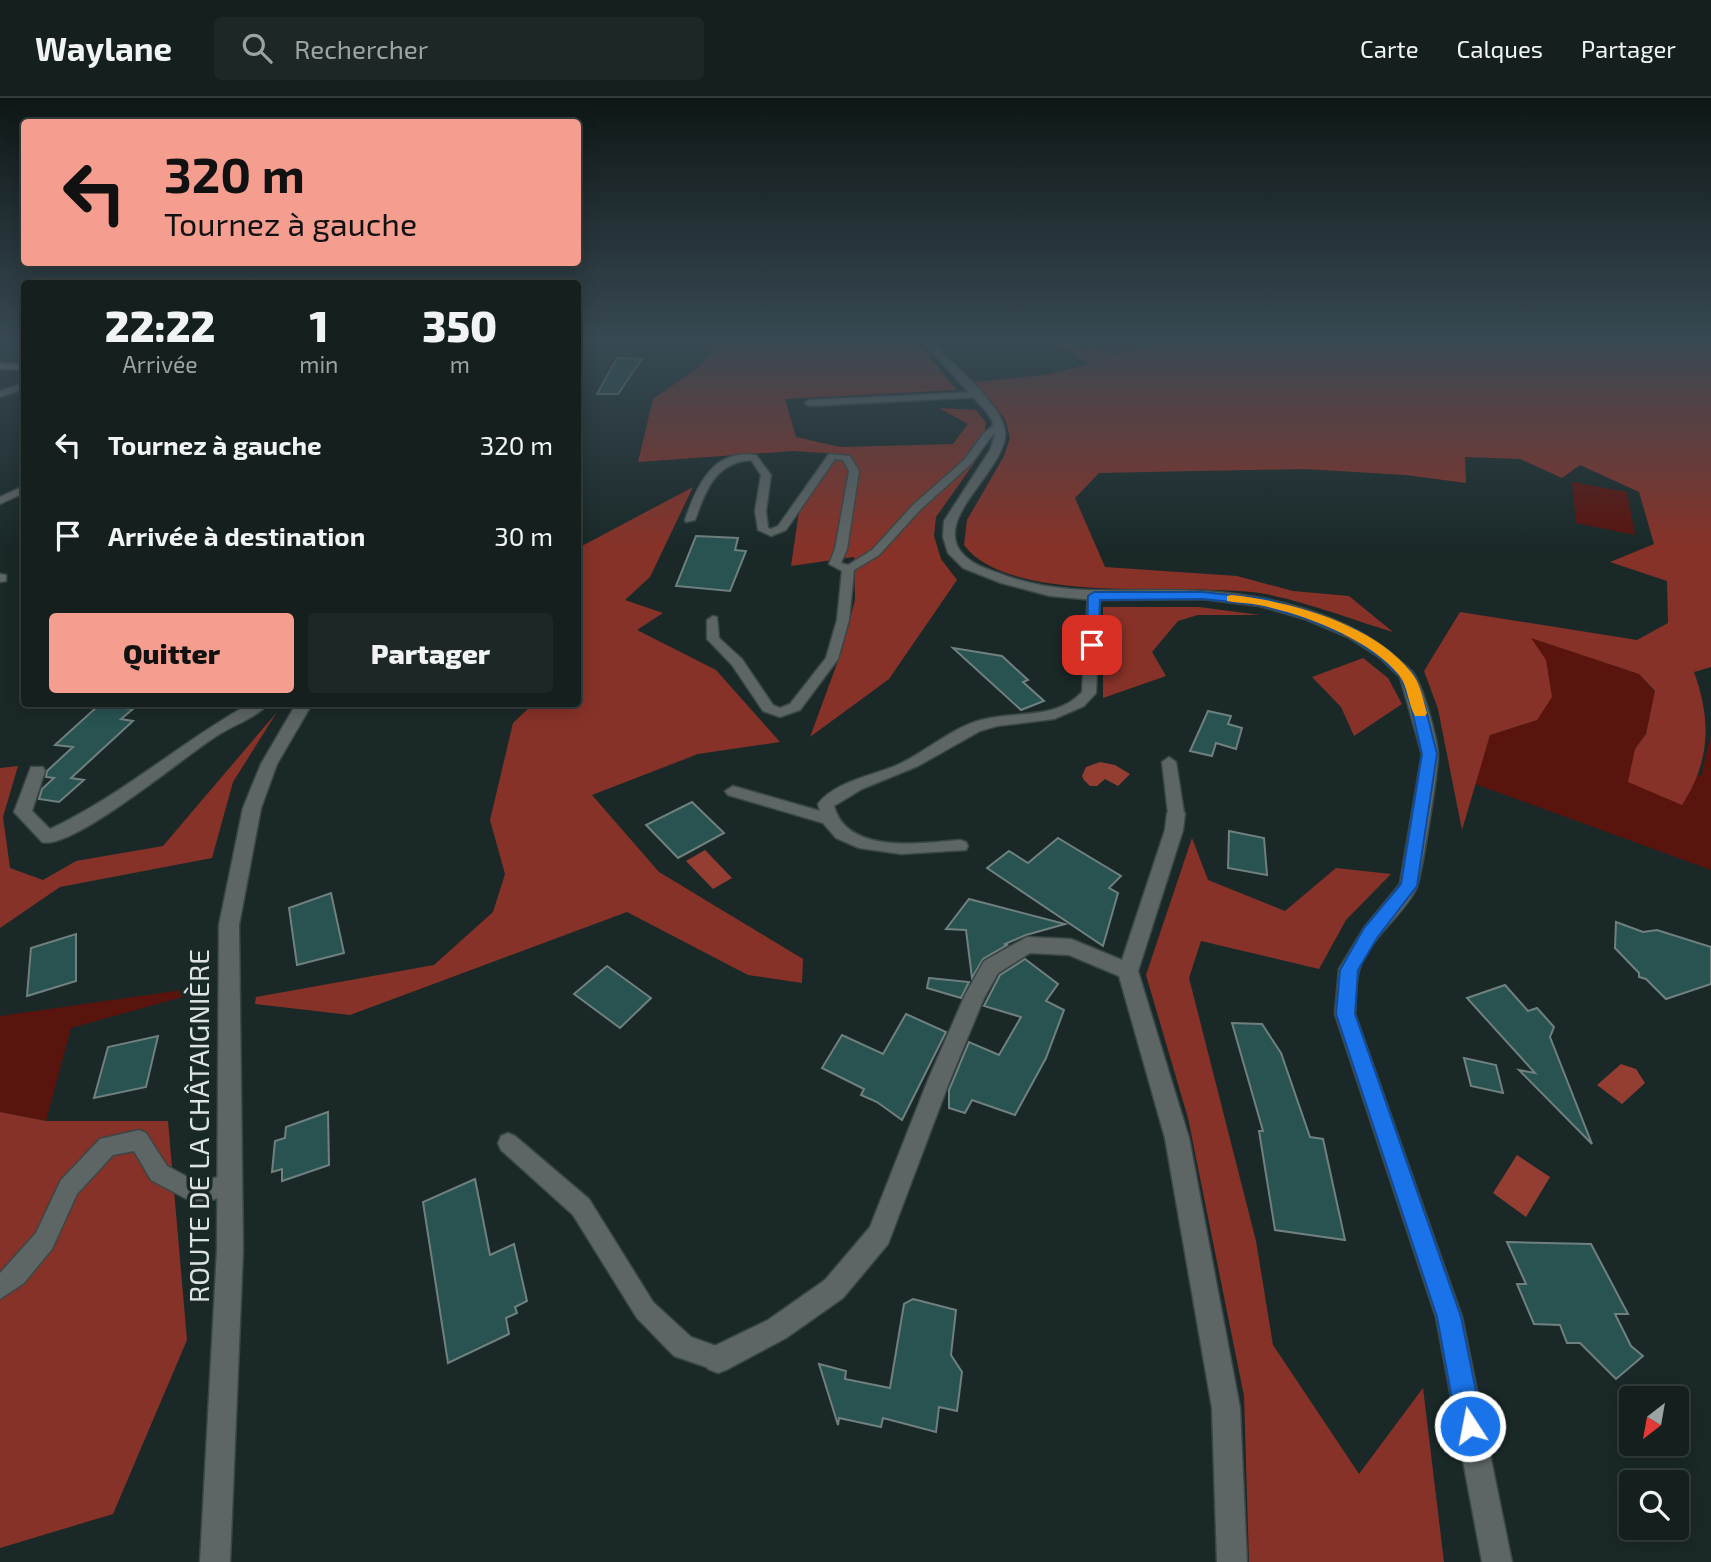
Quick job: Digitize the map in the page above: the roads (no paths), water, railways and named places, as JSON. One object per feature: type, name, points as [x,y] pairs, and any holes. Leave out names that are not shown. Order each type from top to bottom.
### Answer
[{"type":"street","points":[[990,410],[1000,434],[995,450],[950,521],[949,537],[954,553],[968,565],[1006,580],[1050,592],[1094,596],[1203,595],[1261,602],[1310,616],[1353,634],[1384,654],[1407,675],[1430,754],[1409,886],[1371,933],[1349,970],[1345,1014],[1449,1317],[1497,1562]]},
{"type":"street","points":[[0,501],[21,490]]},
{"type":"street","points":[[37,771],[23,812],[48,837],[91,817],[212,731],[255,707]]},
{"type":"street","name":"ROUTE DE LA CHÂTAIGNIÈRE","points":[[215,1562],[230,1250],[229,925],[253,808],[269,764],[302,707]]},
{"type":"street","points":[[1176,813],[1174,830],[1128,971],[1177,1139],[1226,1408],[1232,1562]]},
{"type":"street","points":[[718,1359],[777,1329],[834,1289],[879,1235],[939,1080],[975,995],[991,967],[1027,945],[1071,947],[1128,971]]},
{"type":"lane","points":[[690,520],[701,487],[716,468],[729,458],[753,457],[762,465],[768,481],[760,510],[763,530],[771,533],[782,528],[832,456],[847,458],[854,471],[841,549],[835,564],[840,569],[848,569],[862,563],[885,543],[915,508],[973,456],[989,431],[998,426]]},
{"type":"lane","points":[[713,620],[713,639],[737,662],[768,709],[780,713],[795,707],[832,659],[843,620],[848,569]]},
{"type":"lane","points":[[960,846],[923,849],[869,846],[833,829],[827,818],[826,804],[836,795],[910,764],[984,724],[1050,716],[1073,708],[1084,700],[1089,694],[1094,596]]},
{"type":"lane","points":[[1170,762],[1176,813]]},
{"type":"lane","points":[[733,791],[827,818]]},
{"type":"lane","points":[[0,1287],[16,1275],[44,1241],[69,1187],[107,1146],[139,1140],[159,1173],[198,1194],[230,1184]]},
{"type":"lane","points":[[508,1143],[581,1207],[645,1310],[683,1347],[718,1359]]}]
